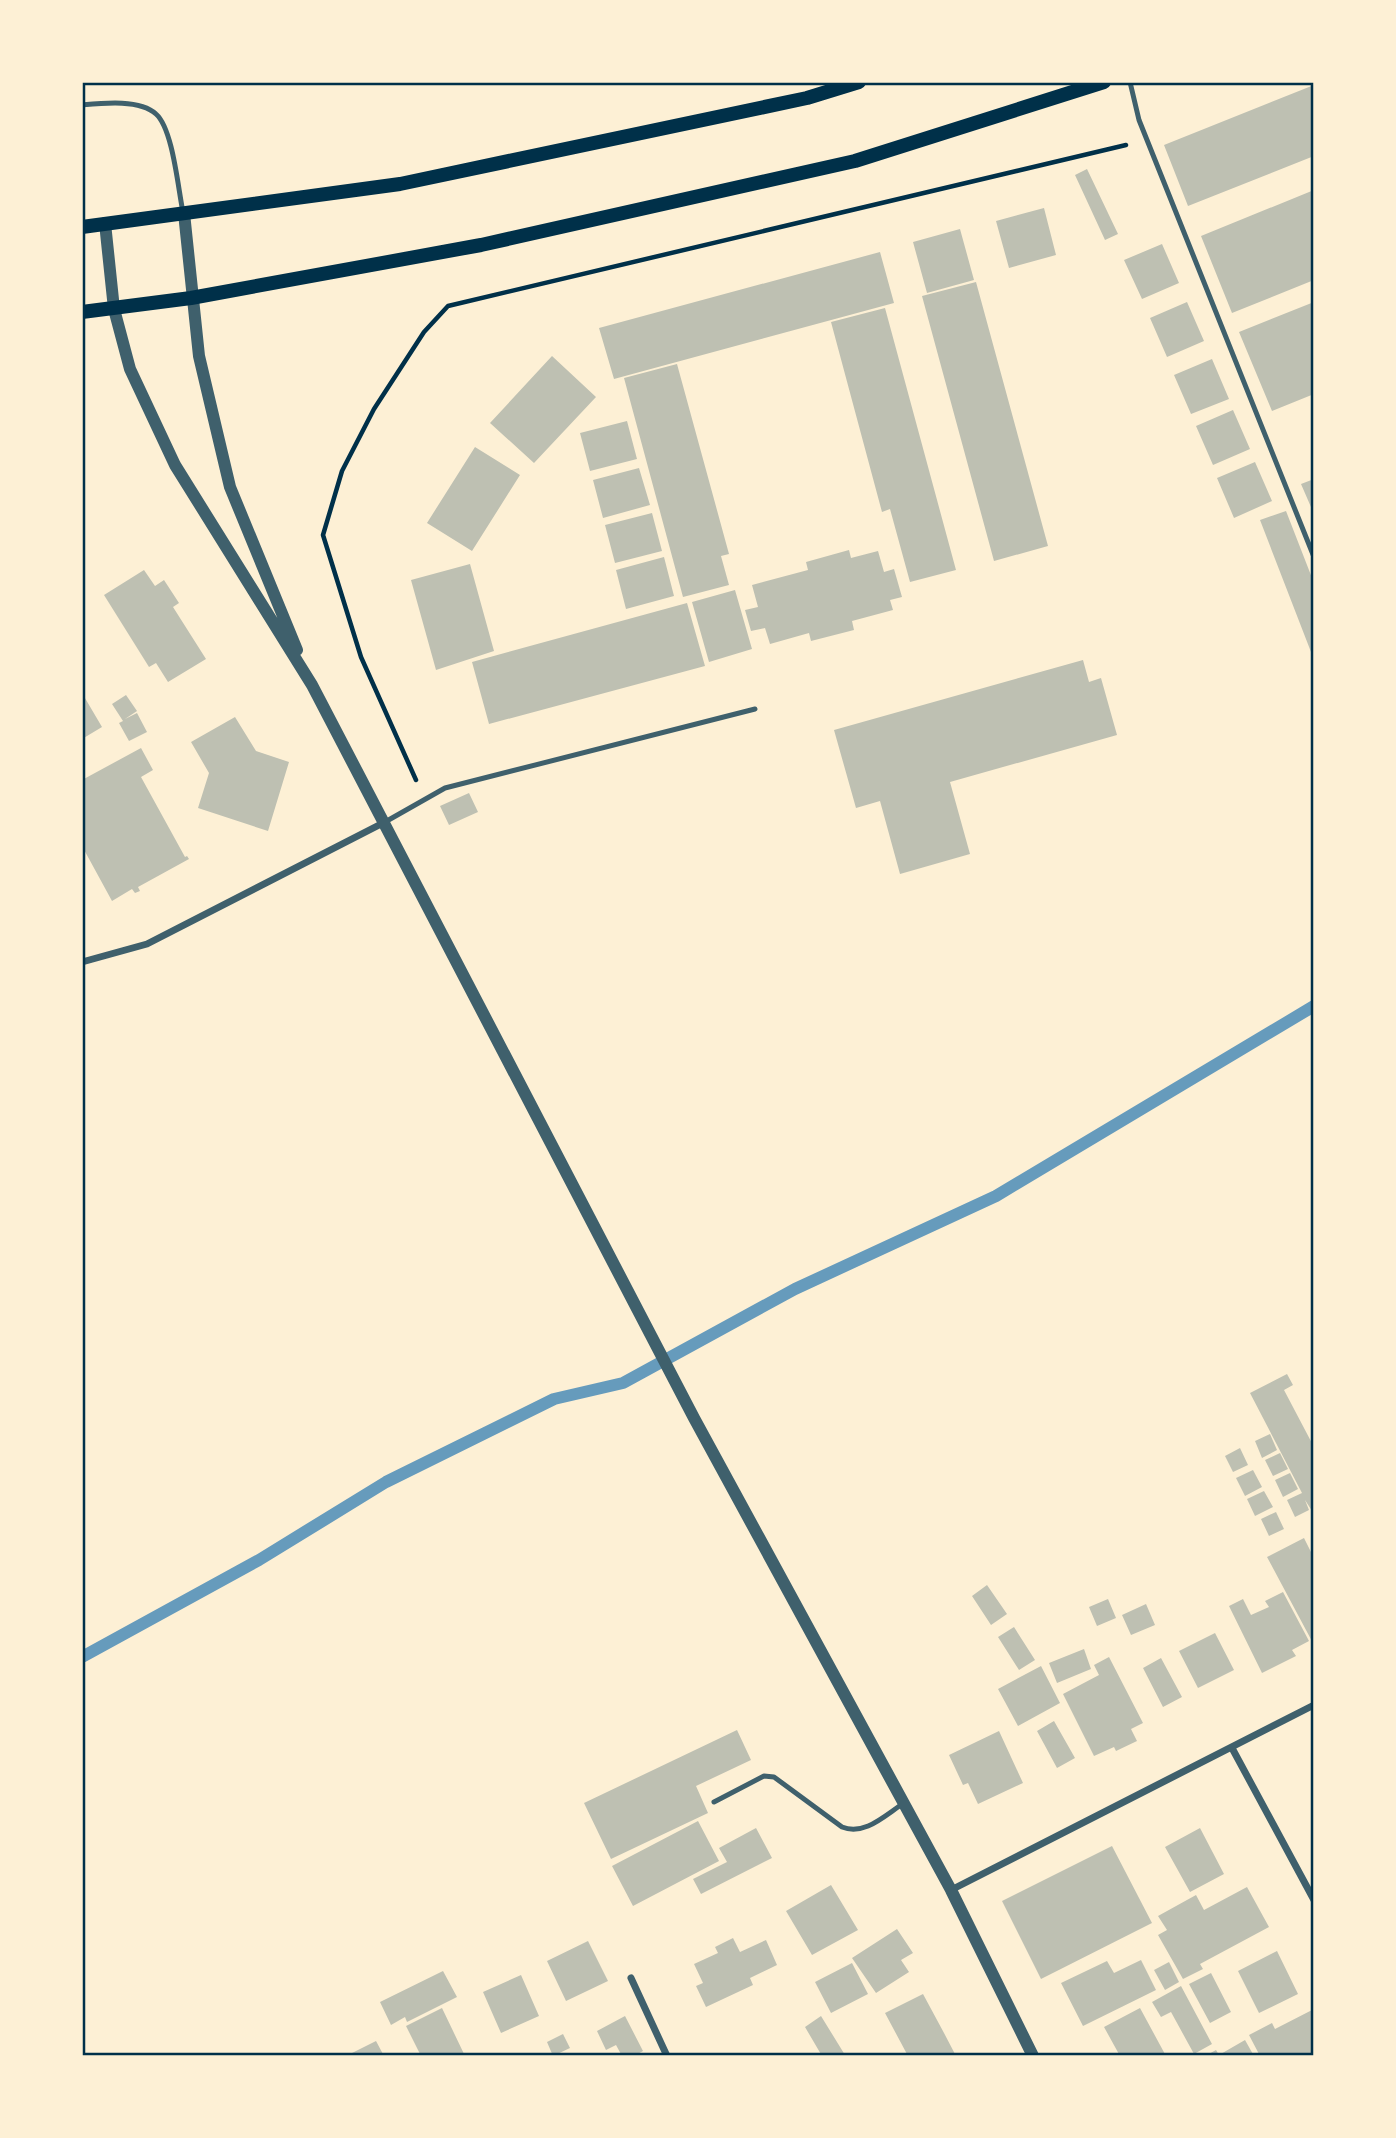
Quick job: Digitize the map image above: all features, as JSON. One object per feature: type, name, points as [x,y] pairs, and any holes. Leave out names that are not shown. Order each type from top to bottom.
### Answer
[{"type":"main road","points":[[82,227],[400,184],[807,98],[859,82]]},
{"type":"main road","points":[[82,312],[191,298],[481,245],[855,161],[1104,82]]},
{"type":"street","points":[[184,213],[199,355],[230,487],[312,685]]},
{"type":"street","points":[[105,223],[114,309],[130,369],[175,465],[312,685],[694,1418],[951,1890],[1033,2056]]},
{"type":"street","points":[[83,961],[148,944],[385,822]]},
{"type":"street","points":[[951,1890],[1314,1705]]},
{"type":"street","points":[[1232,1748],[1314,1900]]},
{"type":"street","points":[[631,1978],[667,2056]]},
{"type":"lane","points":[[1130,82],[1147,140],[1314,557]]},
{"type":"lane","points":[[82,105],[110,103],[143,107],[156,113],[165,127],[184,213]]},
{"type":"lane","points":[[385,822],[445,788],[755,709]]},
{"type":"lane","points":[[714,1802],[764,1776],[774,1777],[842,1827],[853,1831],[864,1829],[904,1803]]},
{"type":"path","points":[[425,799],[361,657],[323,536],[342,471],[374,409],[424,332],[447,306],[1147,140]]},
{"type":"building","points":[[1314,85],[1314,156],[1188,206],[1164,145]]},
{"type":"building","points":[[1087,169],[1118,234],[1105,240],[1075,175]]},
{"type":"building","points":[[1314,190],[1314,280],[1232,313],[1201,236]]},
{"type":"building","points":[[1044,208],[1056,255],[1009,268],[996,221]]},
{"type":"building","points":[[960,229],[974,280],[927,293],[913,242]]},
{"type":"building","points":[[1162,244],[1179,283],[1142,299],[1124,260]]},
{"type":"building","points":[[880,252],[894,303],[614,379],[599,328]]},
{"type":"building","points":[[976,282],[1048,546],[994,561],[922,296]]},
{"type":"building","points":[[1187,302],[1204,341],[1167,357],[1150,318]]},
{"type":"building","points":[[1314,302],[1314,394],[1272,411],[1239,332]]},
{"type":"building","points":[[885,308],[956,570],[910,582],[890,509],[882,512],[831,322]]},
{"type":"building","points":[[552,356],[596,397],[534,463],[490,423]]},
{"type":"building","points":[[1212,359],[1229,399],[1191,414],[1174,375]]},
{"type":"building","points":[[677,364],[729,554],[721,556],[729,585],[683,597],[624,378]]},
{"type":"building","points":[[1233,410],[1250,449],[1213,465],[1196,426]]},
{"type":"building","points":[[627,421],[637,459],[590,471],[580,433]]},
{"type":"building","points":[[475,447],[520,475],[472,551],[427,523]]},
{"type":"building","points":[[1255,462],[1272,501],[1234,518],[1217,478]]},
{"type":"building","points":[[639,468],[650,505],[603,518],[593,480]]},
{"type":"building","points":[[1314,479],[1314,514],[1301,484]]},
{"type":"building","points":[[1286,511],[1314,583],[1314,651],[1311,652],[1260,520]]},
{"type":"building","points":[[652,513],[662,551],[615,563],[605,525]]},
{"type":"building","points":[[849,550],[851,558],[878,551],[884,572],[894,569],[902,597],[890,600],[893,610],[852,621],[854,630],[811,641],[809,633],[770,644],[765,628],[751,631],[745,610],[758,607],[752,585],[808,570],[806,562]]},
{"type":"building","points":[[664,557],[674,596],[626,609],[616,570]]},
{"type":"building","points":[[470,564],[494,651],[436,670],[411,580]]},
{"type":"building","points":[[144,570],[155,586],[164,580],[179,603],[173,607],[206,659],[168,682],[156,663],[149,667],[104,595]]},
{"type":"building","points":[[735,590],[752,649],[709,662],[692,602]]},
{"type":"building","points":[[687,603],[705,666],[489,724],[472,662]]},
{"type":"building","points":[[1083,660],[1089,682],[1101,678],[1117,735],[950,782],[970,854],[900,874],[880,801],[856,808],[834,730]]},
{"type":"building","points":[[82,693],[102,727],[82,739]]},
{"type":"building","points":[[126,695],[137,711],[125,719],[137,713],[147,732],[129,741],[119,723],[123,721],[112,704]]},
{"type":"building","points":[[235,717],[256,751],[289,762],[268,831],[198,808],[209,773],[191,742]]},
{"type":"building","points":[[141,748],[153,770],[141,777],[185,857],[189,859],[138,887],[140,891],[135,893],[132,889],[112,901],[82,846],[82,780]]},
{"type":"building","points":[[469,793],[478,812],[449,825],[440,806]]},
{"type":"building","points":[[1287,1374],[1293,1385],[1284,1390],[1314,1447],[1314,1514],[1305,1500],[1309,1510],[1295,1517],[1287,1500],[1302,1493],[1250,1393]]},
{"type":"building","points":[[1270,1434],[1277,1450],[1262,1458],[1255,1441]]},
{"type":"building","points":[[1240,1448],[1248,1465],[1233,1472],[1225,1456]]},
{"type":"building","points":[[1280,1453],[1288,1469],[1273,1476],[1265,1460]]},
{"type":"building","points":[[1253,1470],[1262,1487],[1245,1496],[1236,1478]]},
{"type":"building","points":[[1290,1473],[1298,1489],[1283,1497],[1275,1480]]},
{"type":"building","points":[[1264,1491],[1273,1507],[1255,1516],[1247,1499]]},
{"type":"building","points":[[1276,1512],[1284,1529],[1269,1536],[1261,1519]]},
{"type":"building","points":[[1304,1538],[1311,1552],[1314,1551],[1314,1645],[1267,1557]]},
{"type":"building","points":[[987,1585],[1007,1614],[991,1625],[972,1596]]},
{"type":"building","points":[[1283,1592],[1309,1641],[1292,1650],[1296,1656],[1262,1673],[1229,1606],[1243,1599],[1251,1615],[1269,1607],[1265,1601]]},
{"type":"building","points":[[1108,1599],[1116,1618],[1097,1626],[1089,1607]]},
{"type":"building","points":[[1146,1604],[1155,1625],[1131,1635],[1122,1615]]},
{"type":"building","points":[[1014,1627],[1035,1660],[1019,1670],[998,1637]]},
{"type":"building","points":[[1215,1633],[1234,1670],[1198,1688],[1179,1651]]},
{"type":"building","points":[[1084,1649],[1091,1669],[1057,1683],[1049,1663]]},
{"type":"building","points":[[1109,1657],[1143,1723],[1131,1729],[1137,1741],[1116,1751],[1114,1747],[1094,1756],[1063,1694],[1099,1675],[1094,1665]]},
{"type":"building","points":[[1161,1658],[1182,1697],[1163,1707],[1143,1668]]},
{"type":"building","points":[[1041,1666],[1060,1703],[1018,1726],[998,1689]]},
{"type":"building","points":[[1054,1721],[1075,1758],[1057,1768],[1037,1731]]},
{"type":"building","points":[[737,1730],[751,1760],[696,1786],[708,1813],[611,1859],[584,1803]]},
{"type":"building","points":[[999,1731],[1023,1783],[978,1804],[968,1783],[963,1785],[949,1755]]},
{"type":"building","points":[[698,1821],[719,1861],[633,1906],[612,1866]]},
{"type":"building","points":[[756,1828],[772,1858],[701,1894],[693,1879],[727,1862],[719,1848]]},
{"type":"building","points":[[1200,1828],[1224,1874],[1190,1892],[1165,1847]]},
{"type":"building","points":[[1112,1846],[1152,1923],[1041,1979],[1002,1901]]},
{"type":"building","points":[[831,1885],[858,1930],[812,1955],[786,1911]]},
{"type":"building","points":[[1247,1887],[1269,1927],[1200,1964],[1203,1969],[1183,1979],[1158,1935],[1167,1930],[1158,1916],[1196,1895],[1204,1910]]},
{"type":"building","points":[[897,1929],[913,1953],[901,1960],[909,1972],[876,1993],[852,1958]]},
{"type":"building","points":[[733,1938],[740,1952],[766,1940],[777,1965],[750,1978],[753,1985],[706,2007],[696,1986],[703,1983],[694,1964],[718,1953],[715,1947]]},
{"type":"building","points":[[588,1941],[608,1981],[566,2001],[547,1961]]},
{"type":"building","points":[[1277,1951],[1298,1994],[1259,2013],[1238,1971]]},
{"type":"building","points":[[1141,1960],[1156,1990],[1083,2026],[1061,1983],[1107,1961],[1114,1973]]},
{"type":"building","points":[[1169,1962],[1179,1982],[1165,1990],[1154,1970]]},
{"type":"building","points":[[852,1963],[868,1994],[831,2013],[815,1982]]},
{"type":"building","points":[[443,1971],[457,1997],[407,2022],[405,2017],[391,2025],[380,2002]]},
{"type":"building","points":[[1211,1973],[1231,2012],[1210,2023],[1189,1984]]},
{"type":"building","points":[[521,1975],[539,2016],[501,2033],[483,1992]]},
{"type":"building","points":[[1181,1986],[1212,2044],[1194,2054],[1171,2012],[1161,2017],[1152,2002]]},
{"type":"building","points":[[923,1994],[956,2056],[908,2056],[885,2013]]},
{"type":"building","points":[[442,2008],[465,2056],[421,2056],[406,2026]]},
{"type":"building","points":[[1140,2008],[1166,2056],[1120,2056],[1104,2027]]},
{"type":"building","points":[[1314,2009],[1314,2056],[1260,2056],[1249,2035],[1272,2023],[1275,2029]]},
{"type":"building","points":[[625,2016],[643,2051],[634,2056],[622,2056],[616,2045],[606,2050],[597,2031]]},
{"type":"building","points":[[821,2016],[845,2055],[822,2056],[805,2027]]},
{"type":"building","points":[[563,2034],[570,2048],[553,2056],[547,2042]]},
{"type":"building","points":[[1245,2040],[1254,2056],[1205,2056],[1216,2050],[1219,2055]]},
{"type":"building","points":[[376,2041],[384,2056],[346,2056]]},
{"type":"waterway","points":[[82,1657],[259,1560],[386,1482],[554,1399],[623,1383],[795,1289],[996,1196],[1314,1006]]}]
